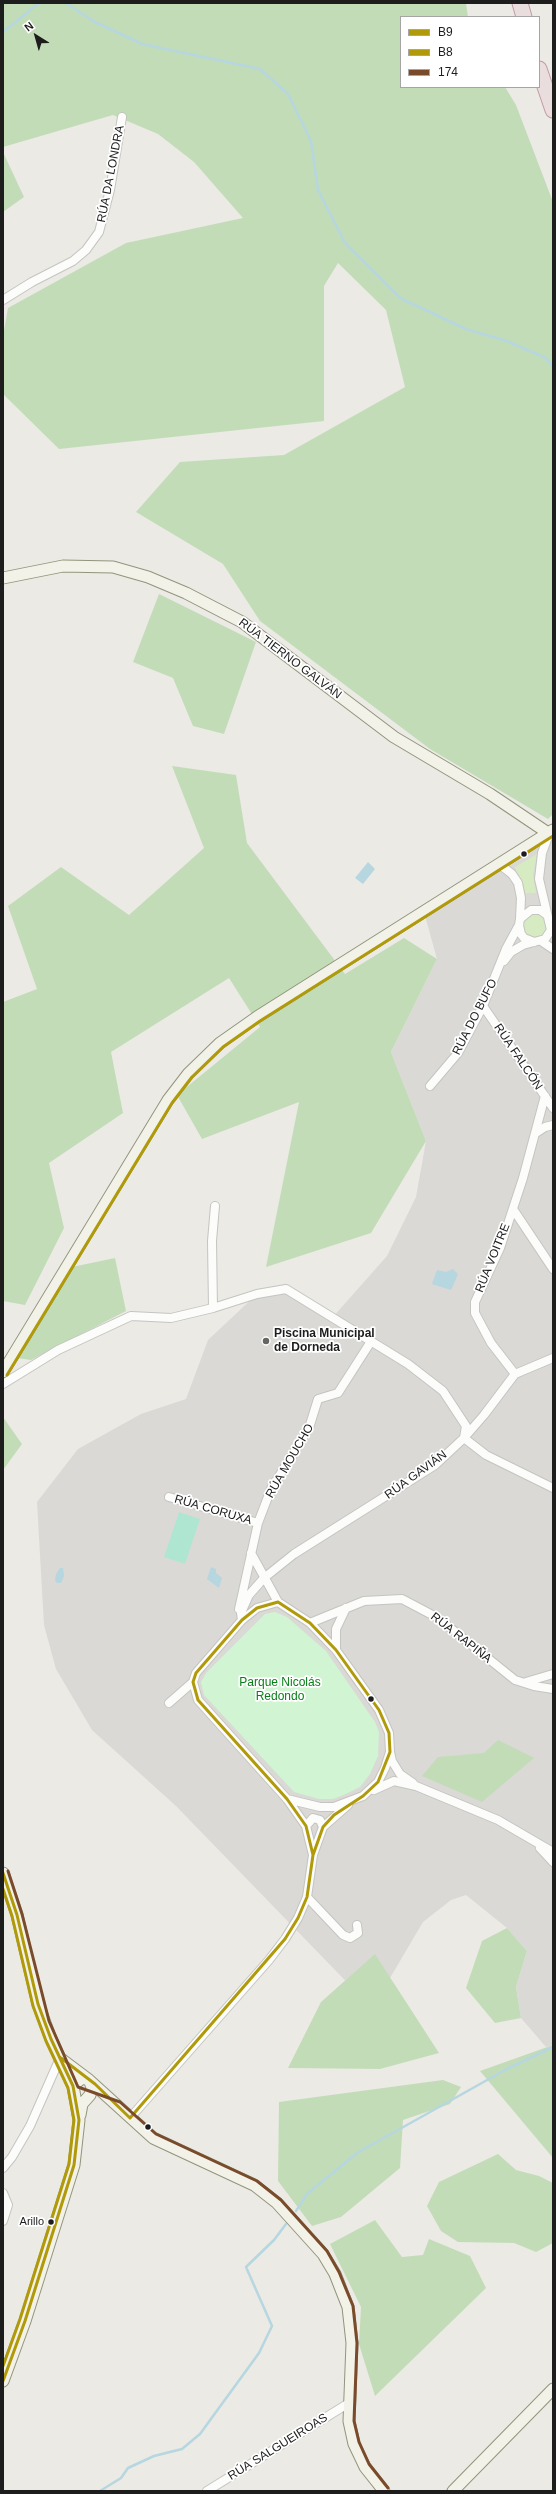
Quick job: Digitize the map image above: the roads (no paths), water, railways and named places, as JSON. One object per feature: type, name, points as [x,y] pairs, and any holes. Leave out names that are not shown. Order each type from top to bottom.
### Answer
[{"type":"highway","points":[[520,3],[524,16]]},
{"type":"highway","points":[[540,72],[553,110]]},
{"type":"street","name":"RÚA DA LONDRA","points":[[3,300],[32,282],[73,261],[86,250],[99,232],[110,190],[122,117]]},
{"type":"street","name":"RÚA TIERNO GALVÁN","points":[[3,578],[63,566],[113,567],[148,577],[186,594],[242,622],[394,737],[490,794],[551,833]]},
{"type":"street","points":[[3,1372],[168,1100],[188,1074],[220,1044],[257,1017],[499,864],[551,833]]},
{"type":"street","points":[[544,939],[552,925],[547,915],[539,879],[542,853],[551,833]]},
{"type":"street","name":"RÚA DO BUFO","points":[[430,1086],[458,1053],[483,1006],[520,922],[521,898],[518,883],[512,874],[499,864]]},
{"type":"street","points":[[547,915],[540,910],[531,910],[520,922],[524,938],[544,939],[553,949]]},
{"type":"street","name":"RÚA DO BUFO","points":[[501,965],[511,952],[524,945],[544,939]]},
{"type":"street","name":"RÚA FALCÓN","points":[[483,1006],[553,1108]]},
{"type":"street","name":"RÚA VOITRE","points":[[515,1374],[491,1343],[475,1313],[475,1302],[500,1248],[536,1133],[545,1096]]},
{"type":"street","points":[[536,1133],[545,1127],[553,1125]]},
{"type":"street","points":[[213,1308],[212,1241],[215,1206]]},
{"type":"street","points":[[513,1209],[553,1269]]},
{"type":"street","points":[[3,1384],[58,1350],[131,1316],[171,1318],[213,1308],[257,1294],[286,1289],[370,1343],[408,1364],[443,1392],[466,1426],[464,1438],[486,1455],[553,1488]]},
{"type":"street","name":"RÚA MOUCHO","points":[[236,1628],[258,1523],[271,1489],[309,1428],[318,1399],[338,1393],[370,1343]]},
{"type":"street","points":[[515,1374],[553,1358]]},
{"type":"street","name":"RÚA GAVIÁN","points":[[242,1620],[241,1613],[249,1595],[264,1578],[294,1554],[435,1465],[464,1438],[484,1415],[515,1374]]},
{"type":"street","name":"RÚA CORUXA","points":[[168,1497],[258,1523]]},
{"type":"street","points":[[251,1553],[278,1602],[310,1623],[336,1650],[379,1710],[389,1733],[390,1752],[400,1774],[416,1786]]},
{"type":"street","name":"RÚA RAPIÑA","points":[[310,1623],[364,1601],[402,1599],[438,1618],[507,1675],[516,1680],[526,1682],[534,1686],[553,1688]]},
{"type":"street","points":[[169,1703],[193,1682],[196,1673],[242,1620],[257,1608],[278,1602]]},
{"type":"street","points":[[336,1650],[336,1629],[346,1608]]},
{"type":"street","points":[[526,1682],[553,1674]]},
{"type":"street","points":[[553,1674],[549,1680],[553,1688]]},
{"type":"street","points":[[193,1682],[198,1700],[287,1799],[306,1826],[313,1855]]},
{"type":"street","points":[[130,2118],[269,1960],[298,1918],[307,1897],[313,1855],[323,1827],[334,1815],[360,1797],[378,1782],[390,1752]]},
{"type":"street","points":[[287,1799],[320,1808],[334,1807],[394,1781],[416,1786],[498,1820],[553,1852]]},
{"type":"street","points":[[306,1826],[313,1818],[320,1820],[323,1827]]},
{"type":"street","points":[[537,1844],[553,1862]]},
{"type":"street","points":[[3,1873],[17,1915],[38,2004],[74,2088],[79,2120]]},
{"type":"street","points":[[307,1897],[343,1935],[350,1938],[358,1933],[356,1926]]},
{"type":"street","points":[[60,2058],[89,2080],[153,2138],[254,2185],[277,2203],[323,2254],[335,2274],[348,2307],[352,2343],[349,2421],[354,2444],[365,2467],[384,2491]]},
{"type":"street","points":[[3,2168],[12,2157],[30,2126],[60,2058]]},
{"type":"street","points":[[74,2088],[82,2078],[89,2080]]},
{"type":"street","points":[[3,2381],[25,2322],[74,2165],[82,2104],[90,2095],[92,2087],[89,2080]]},
{"type":"street","points":[[74,2088],[118,2107]]},
{"type":"street","points":[[3,2193],[8,2205],[3,2221]]},
{"type":"street","points":[[453,2491],[553,2389]]},
{"type":"street","name":"RÚA SALGUEIROAS","points":[[207,2491],[349,2403]]},
{"type":"water","points":[[368,862],[375,869],[363,884],[355,878]]},
{"type":"water","points":[[453,1269],[458,1274],[451,1290],[432,1284],[437,1270],[446,1272]]},
{"type":"water","points":[[211,1567],[216,1569],[216,1573],[222,1578],[219,1588],[207,1579]]},
{"type":"water","points":[[60,1568],[63,1568],[64,1576],[61,1583],[57,1583],[55,1580],[56,1574]]},
{"type":"waterway","points":[[3,32],[39,3]]},
{"type":"waterway","points":[[66,3],[93,21],[142,44],[260,69],[288,94],[311,141],[318,190],[345,243],[400,298],[466,329],[507,341],[546,358],[553,367]]},
{"type":"waterway","points":[[296,2211],[307,2194],[357,2153],[505,2070],[553,2047]]},
{"type":"waterway","points":[[100,2491],[121,2478],[128,2468],[154,2456],[182,2449],[200,2434],[259,2353],[272,2326],[246,2267],[274,2240],[286,2224]]},
{"type":"place","name":"Piscina Municipal de Dorneda","points":[[266,1341]]},
{"type":"place","name":"Arillo","points":[[51,2222]]},
{"type":"park label","name":"Parque Nicolás Redondo","points":[[280,1690]]}]
